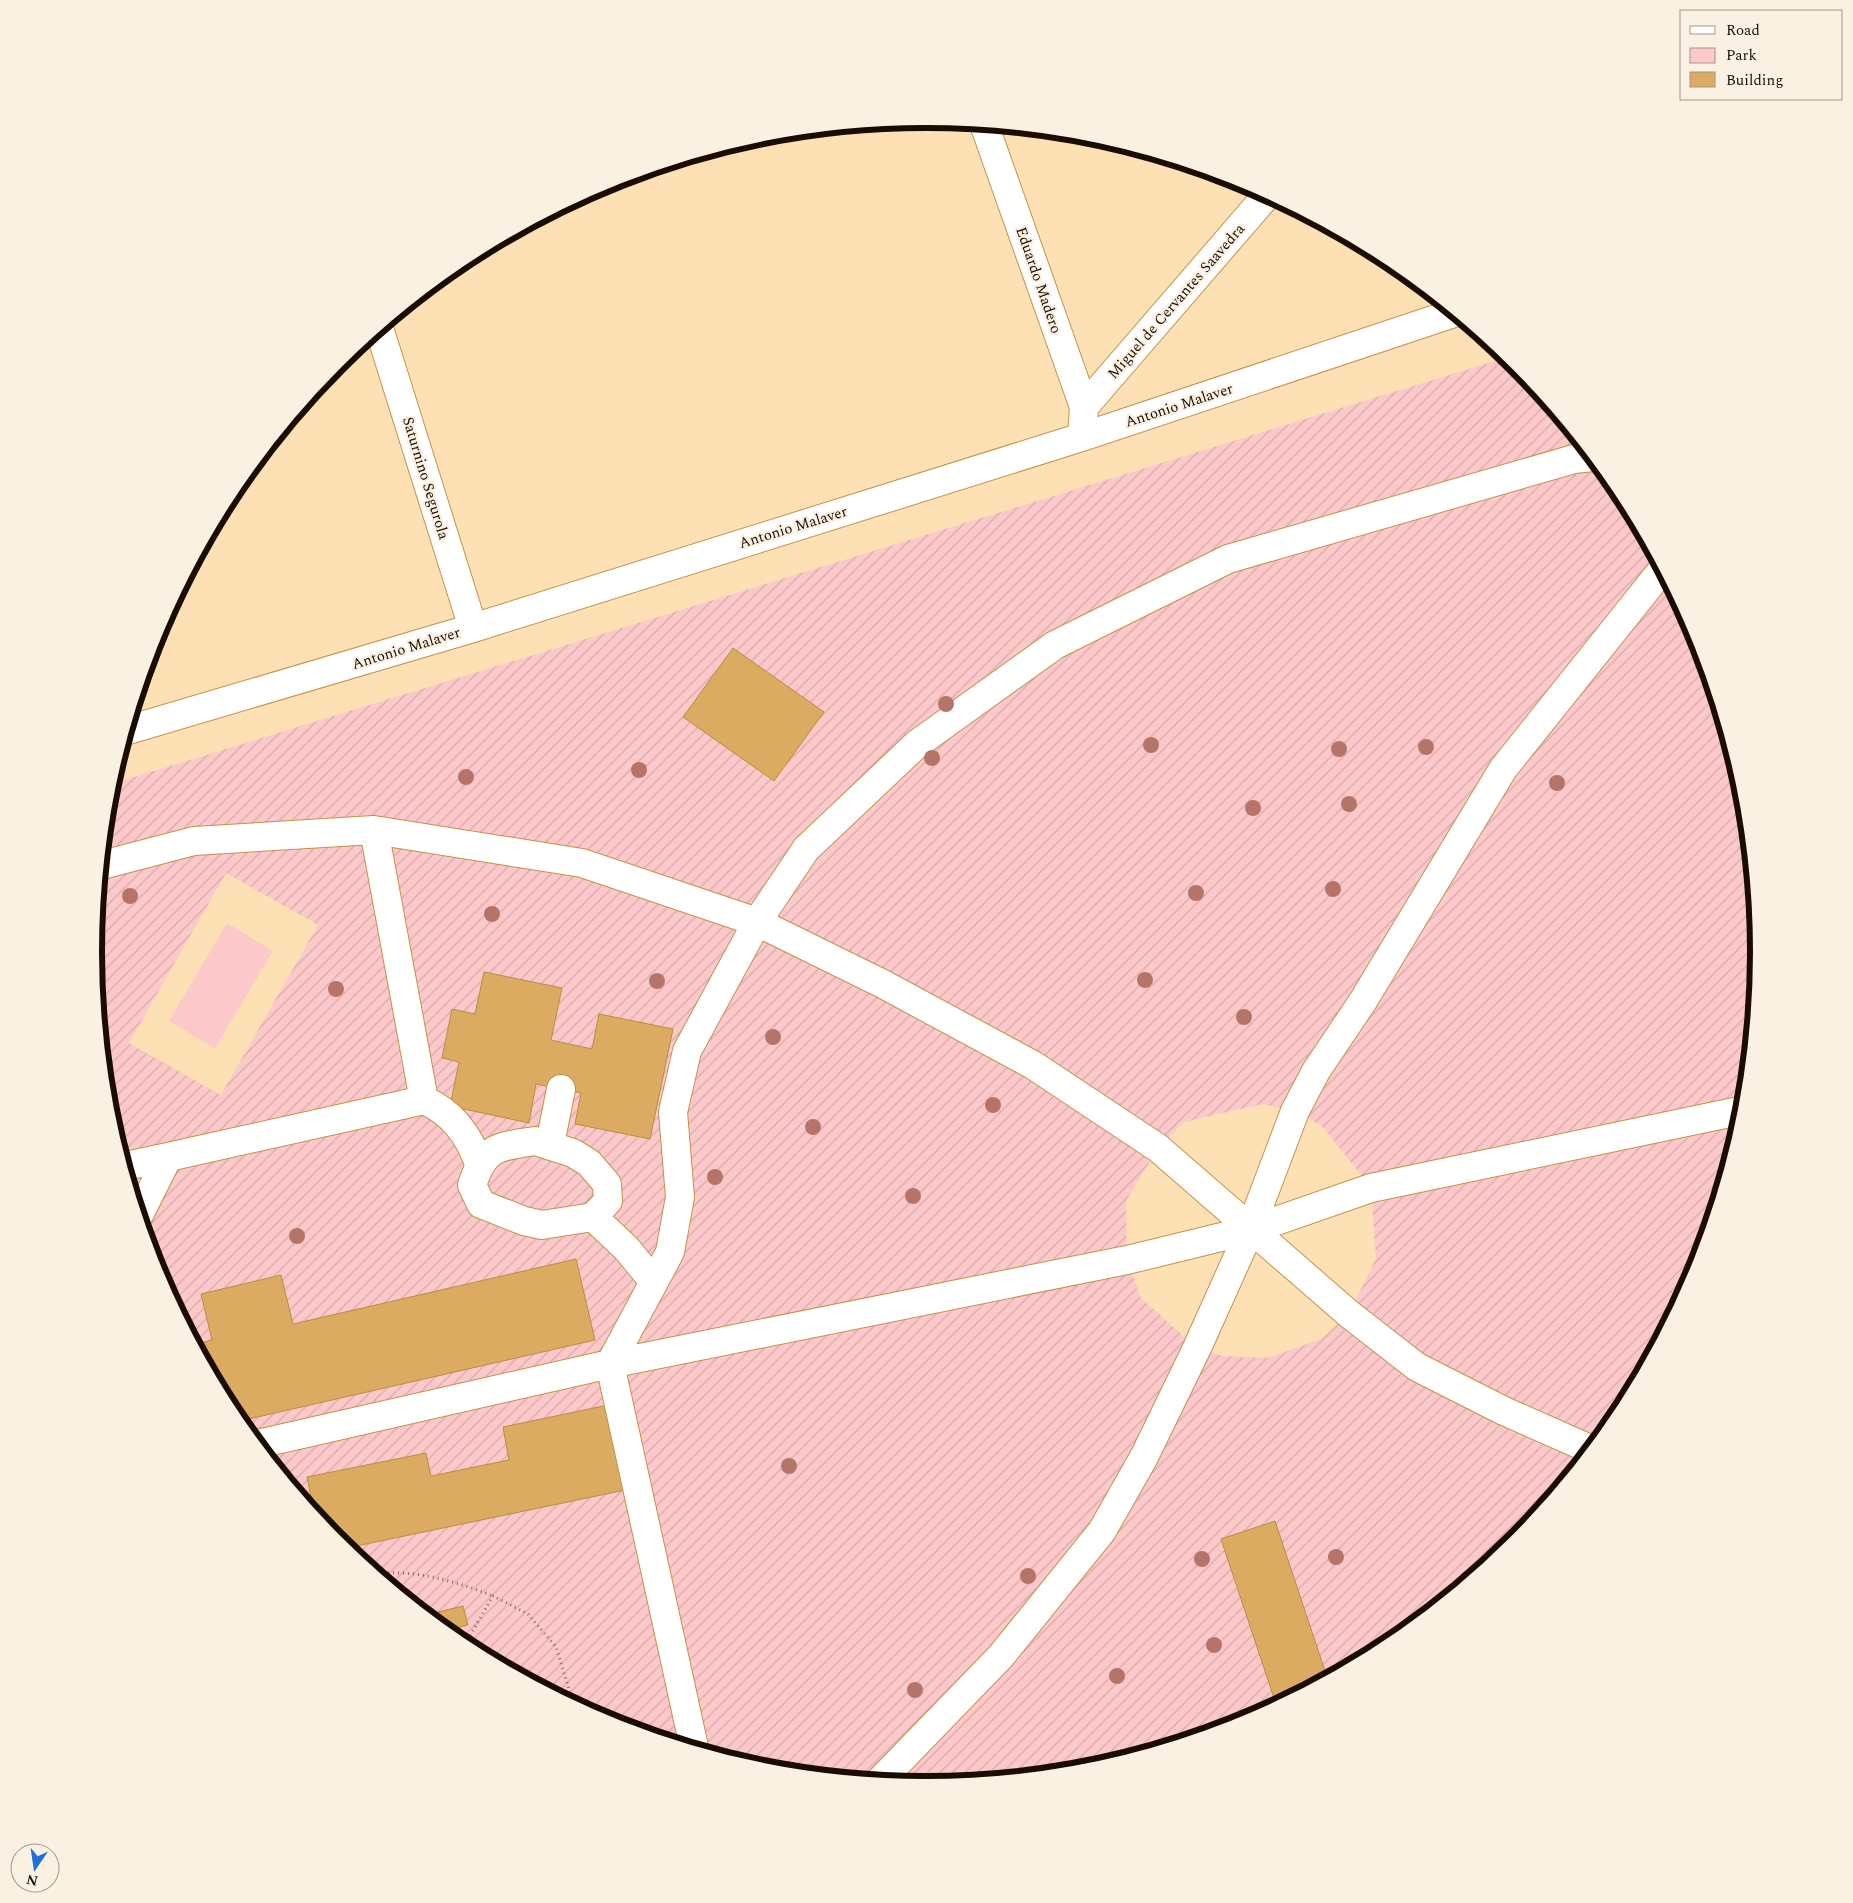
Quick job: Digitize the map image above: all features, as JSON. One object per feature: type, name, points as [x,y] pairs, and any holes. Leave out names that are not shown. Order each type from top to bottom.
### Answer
[{"type":"street","name":"Eduardo Madero","points":[[986,130],[1084,407],[1082,437]]},
{"type":"street","name":"Miguel de Cervantes Saavedra","points":[[1084,407],[1263,200]]},
{"type":"street","name":"Antonio Malaver","points":[[134,728],[473,628],[1082,437],[1449,315]]},
{"type":"street","name":"Saturnino Segurola","points":[[381,334],[473,628]]},
{"type":"street","points":[[693,1741],[610,1364],[670,1252],[680,1197],[673,1112],[687,1051],[757,922],[806,848],[917,744],[1054,645],[1228,560],[1574,459],[1586,458]]},
{"type":"street","points":[[886,1775],[1001,1656],[1102,1531],[1144,1456],[1197,1348],[1250,1230],[1295,1111],[1316,1071],[1363,1001],[1503,769],[1659,574]]},
{"type":"street","points":[[374,830],[424,1100]]},
{"type":"street","points":[[108,863],[194,841],[374,830],[582,863],[757,922],[883,984],[1033,1064],[1158,1148],[1250,1230],[1349,1314],[1417,1367],[1504,1411],[1585,1447]]},
{"type":"street","points":[[550,1144],[561,1089]]},
{"type":"street","points":[[131,1165],[424,1100],[442,1108],[458,1124],[474,1150],[479,1164]]},
{"type":"street","points":[[265,1442],[610,1364],[1127,1260],[1250,1230],[1371,1188],[1735,1112]]},
{"type":"street","points":[[535,1141],[550,1144],[573,1152],[589,1163],[607,1184],[608,1201],[593,1216],[542,1224],[524,1221],[481,1204],[472,1186],[479,1164],[491,1151],[513,1144],[535,1141]]},
{"type":"street","points":[[143,1206],[168,1156]]},
{"type":"street","points":[[593,1216],[626,1248],[654,1282]]},
{"type":"path","points":[[385,1573],[406,1572],[467,1586],[493,1596],[528,1614],[556,1647],[571,1695]]},
{"type":"path","points":[[469,1637],[493,1596]]},
{"type":"green space","points":[[1499,360],[1546,408],[1580,450],[1612,494],[1666,587],[1688,636],[1707,687],[1722,738],[1735,791],[1749,898],[1749,1005],[1743,1059],[1735,1112],[1707,1216],[1688,1267],[1666,1316],[1640,1364],[1612,1409],[1580,1453],[1546,1495],[1470,1571],[1384,1637],[1325,1672],[1275,1522],[1221,1539],[1274,1699],[1191,1732],[1140,1747],[1087,1760],[980,1774],[926,1776],[873,1774],[819,1768],[766,1760],[662,1732],[611,1713],[562,1691],[514,1665],[456,1628],[468,1625],[463,1606],[436,1613],[383,1571],[357,1546],[630,1489],[613,1405],[503,1427],[509,1460],[431,1476],[426,1453],[307,1477],[312,1500],[248,1419],[595,1340],[576,1259],[293,1324],[281,1275],[201,1294],[212,1340],[201,1343],[165,1267],[146,1216],[118,1112],[104,1005],[102,952],[104,898],[110,844],[120,781]],"holes":[[[226,873],[318,925],[221,1095],[129,1043]],[[484,972],[562,988],[551,1040],[592,1049],[599,1014],[673,1029],[650,1139],[575,1124],[581,1093],[536,1084],[528,1123],[450,1106],[459,1062],[442,1058],[452,1010],[475,1014]],[[1262,1104],[1295,1111],[1322,1126],[1371,1188],[1376,1258],[1349,1314],[1321,1339],[1267,1358],[1223,1356],[1197,1348],[1141,1298],[1127,1260],[1126,1201],[1158,1148],[1184,1122]]]},
{"type":"green space","points":[[227,923],[273,951],[215,1048],[169,1021]]},
{"type":"building","points":[[733,648],[824,712],[774,781],[683,717]]},
{"type":"building","points":[[484,972],[562,988],[551,1040],[592,1049],[599,1014],[673,1029],[650,1139],[575,1124],[581,1093],[536,1084],[529,1123],[450,1106],[459,1062],[442,1058],[452,1009],[475,1014]]},
{"type":"building","points":[[576,1259],[595,1340],[248,1419],[201,1343],[212,1340],[201,1294],[281,1275],[293,1324]]},
{"type":"building","points":[[613,1404],[630,1489],[357,1546],[312,1500],[307,1477],[426,1453],[431,1476],[509,1460],[503,1427]]},
{"type":"building","points":[[1275,1521],[1325,1672],[1274,1699],[1221,1539]]},
{"type":"building","points":[[463,1606],[468,1625],[456,1628],[436,1613]]}]
